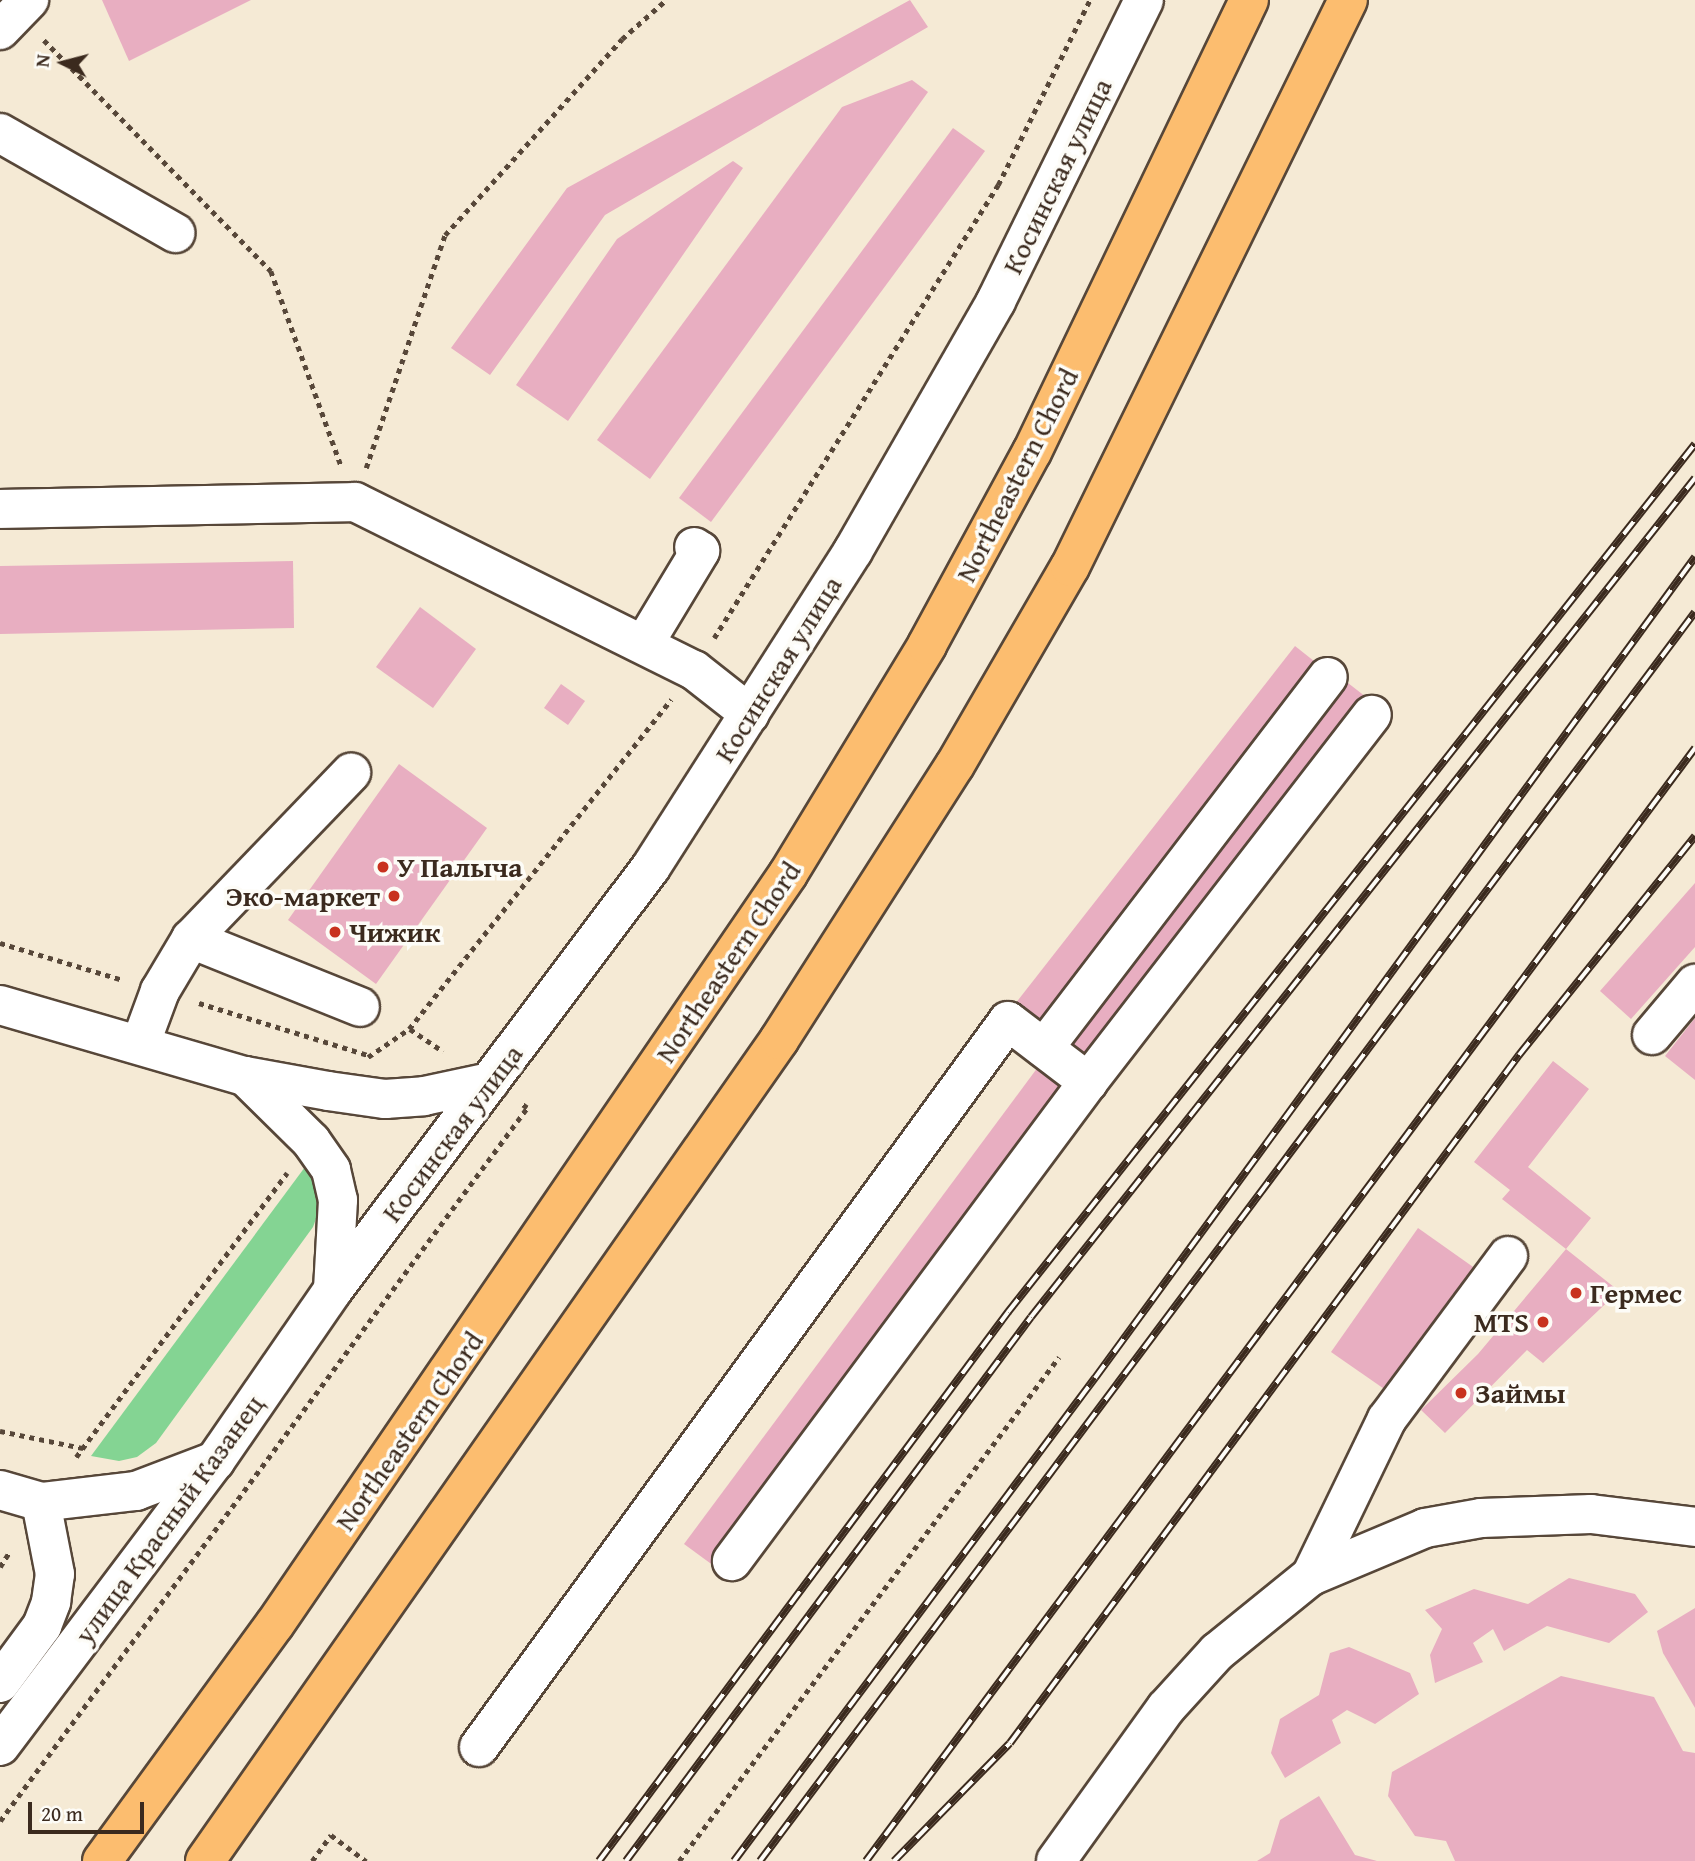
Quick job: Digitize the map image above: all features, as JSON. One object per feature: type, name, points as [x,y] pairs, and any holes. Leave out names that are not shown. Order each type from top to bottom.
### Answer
[{"type":"main road","name":"Northeastern Chord","points":[[102,1861],[275,1624],[788,874],[927,645],[1032,452],[1249,0]]},
{"type":"main road","points":[[205,1861],[779,1040],[955,765],[1070,566],[1348,0]]},
{"type":"street","points":[[0,30],[29,0]]},
{"type":"street","name":"Косинская улица","points":[[333,1290],[651,867],[853,551],[996,301],[1144,0]]},
{"type":"street","points":[[0,133],[175,233]]},
{"type":"street","points":[[0,509],[355,502],[694,670],[750,714]]},
{"type":"street","points":[[644,644],[700,551],[694,547]]},
{"type":"street","points":[[1044,1048],[1328,677]]},
{"type":"street","points":[[732,1561],[1088,1082],[1372,715]]},
{"type":"street","points":[[140,1045],[160,991],[191,939],[351,773]]},
{"type":"street","points":[[191,939],[360,1007]]},
{"type":"street","points":[[1652,1035],[1695,984]]},
{"type":"street","points":[[0,1005],[245,1076],[385,1099],[424,1097],[490,1082]]},
{"type":"street","points":[[479,1747],[1008,1021],[1088,1082]]},
{"type":"street","points":[[245,1076],[311,1141],[331,1170],[338,1200],[333,1290]]},
{"type":"street","points":[[1311,1576],[1387,1419],[1508,1256]]},
{"type":"street","name":"улица Красный Казанец","points":[[0,1746],[215,1461],[333,1290]]},
{"type":"street","points":[[0,1490],[41,1502],[136,1491],[215,1461]]},
{"type":"street","name":"улица Красный Казанец","points":[[0,1683],[42,1626],[55,1574],[41,1502]]},
{"type":"street","points":[[1056,1861],[1166,1709],[1217,1652],[1311,1576],[1425,1528],[1481,1518],[1591,1514],[1695,1527]]},
{"type":"path","points":[[355,502],[445,235],[622,38],[666,0]]},
{"type":"path","points":[[365,1062],[410,1029],[694,670],[998,185],[1090,0]]},
{"type":"path","points":[[76,1457],[296,1161]]},
{"type":"path","points":[[679,1861],[1059,1357]]},
{"type":"path","points":[[0,1431],[83,1448]]},
{"type":"path","points":[[0,1567],[13,1547]]},
{"type":"path","points":[[312,1861],[331,1835],[366,1861]]},
{"type":"green space","points":[[305,1167],[319,1187],[320,1208],[313,1227],[156,1443],[137,1457],[119,1461],[91,1456]]},
{"type":"building","points":[[102,0],[251,0],[129,61]]},
{"type":"building","points":[[910,0],[928,27],[605,215],[490,375],[451,348],[567,188]]},
{"type":"building","points":[[912,80],[928,92],[650,479],[597,440],[842,107]]},
{"type":"building","points":[[953,128],[985,151],[711,522],[679,498]]},
{"type":"building","points":[[733,161],[743,168],[568,421],[516,385],[617,239]]},
{"type":"building","points":[[293,561],[294,628],[0,634],[0,566]]},
{"type":"building","points":[[420,607],[476,649],[433,708],[376,667]]},
{"type":"building","points":[[1295,646],[1319,665],[1039,1023],[1015,1004]]},
{"type":"building","points":[[1339,676],[1366,697],[1091,1061],[1064,1040]]},
{"type":"building","points":[[561,684],[585,701],[568,725],[544,708]]},
{"type":"building","points":[[399,764],[487,828],[376,984],[288,920]]},
{"type":"building","points":[[1695,883],[1695,947],[1631,1019],[1600,991]]},
{"type":"building","points":[[1695,1018],[1695,1080],[1665,1056]]},
{"type":"building","points":[[1553,1061],[1589,1089],[1528,1167],[1591,1218],[1566,1249],[1502,1199],[1510,1190],[1474,1162]]},
{"type":"building","points":[[1038,1067],[1063,1085],[714,1566],[684,1544]]},
{"type":"building","points":[[1418,1228],[1476,1269],[1390,1393],[1331,1352]]},
{"type":"building","points":[[1566,1249],[1619,1291],[1543,1363],[1527,1350],[1445,1433],[1421,1410],[1478,1354]]},
{"type":"building","points":[[1569,1578],[1635,1594],[1648,1612],[1609,1643],[1547,1626],[1504,1651],[1493,1629],[1473,1643],[1483,1662],[1435,1683],[1430,1655],[1442,1629],[1425,1610],[1474,1589],[1528,1604]]},
{"type":"building","points":[[1695,1608],[1695,1708],[1663,1653],[1657,1631]]},
{"type":"building","points":[[1349,1647],[1410,1673],[1419,1694],[1375,1724],[1347,1710],[1332,1720],[1341,1743],[1285,1778],[1271,1753],[1280,1719],[1319,1695],[1330,1653]]},
{"type":"building","points":[[1561,1676],[1654,1697],[1683,1751],[1695,1753],[1695,1861],[1455,1861],[1446,1841],[1415,1836],[1388,1796],[1392,1772]]},
{"type":"building","points":[[1319,1796],[1355,1855],[1377,1861],[1257,1861],[1270,1853],[1280,1820]]},
{"type":"railway","points":[[599,1861],[1008,1312],[1695,444]]},
{"type":"railway","points":[[626,1861],[1031,1317],[1695,478]]},
{"type":"railway","points":[[734,1861],[1095,1378],[1695,557]]},
{"type":"railway","points":[[760,1861],[1695,612]]},
{"type":"railway","points":[[866,1861],[1695,748]]},
{"type":"railway","points":[[894,1861],[1010,1743],[1519,1055],[1695,836]]},
{"type":"place","name":"У Палыча","points":[[383,867]]},
{"type":"place","name":"Эко-маркет","points":[[394,896]]},
{"type":"place","name":"Чижик","points":[[335,932]]},
{"type":"place","name":"Гермес","points":[[1576,1293]]},
{"type":"place","name":"MTS","points":[[1543,1322]]},
{"type":"place","name":"Займы","points":[[1461,1393]]}]
